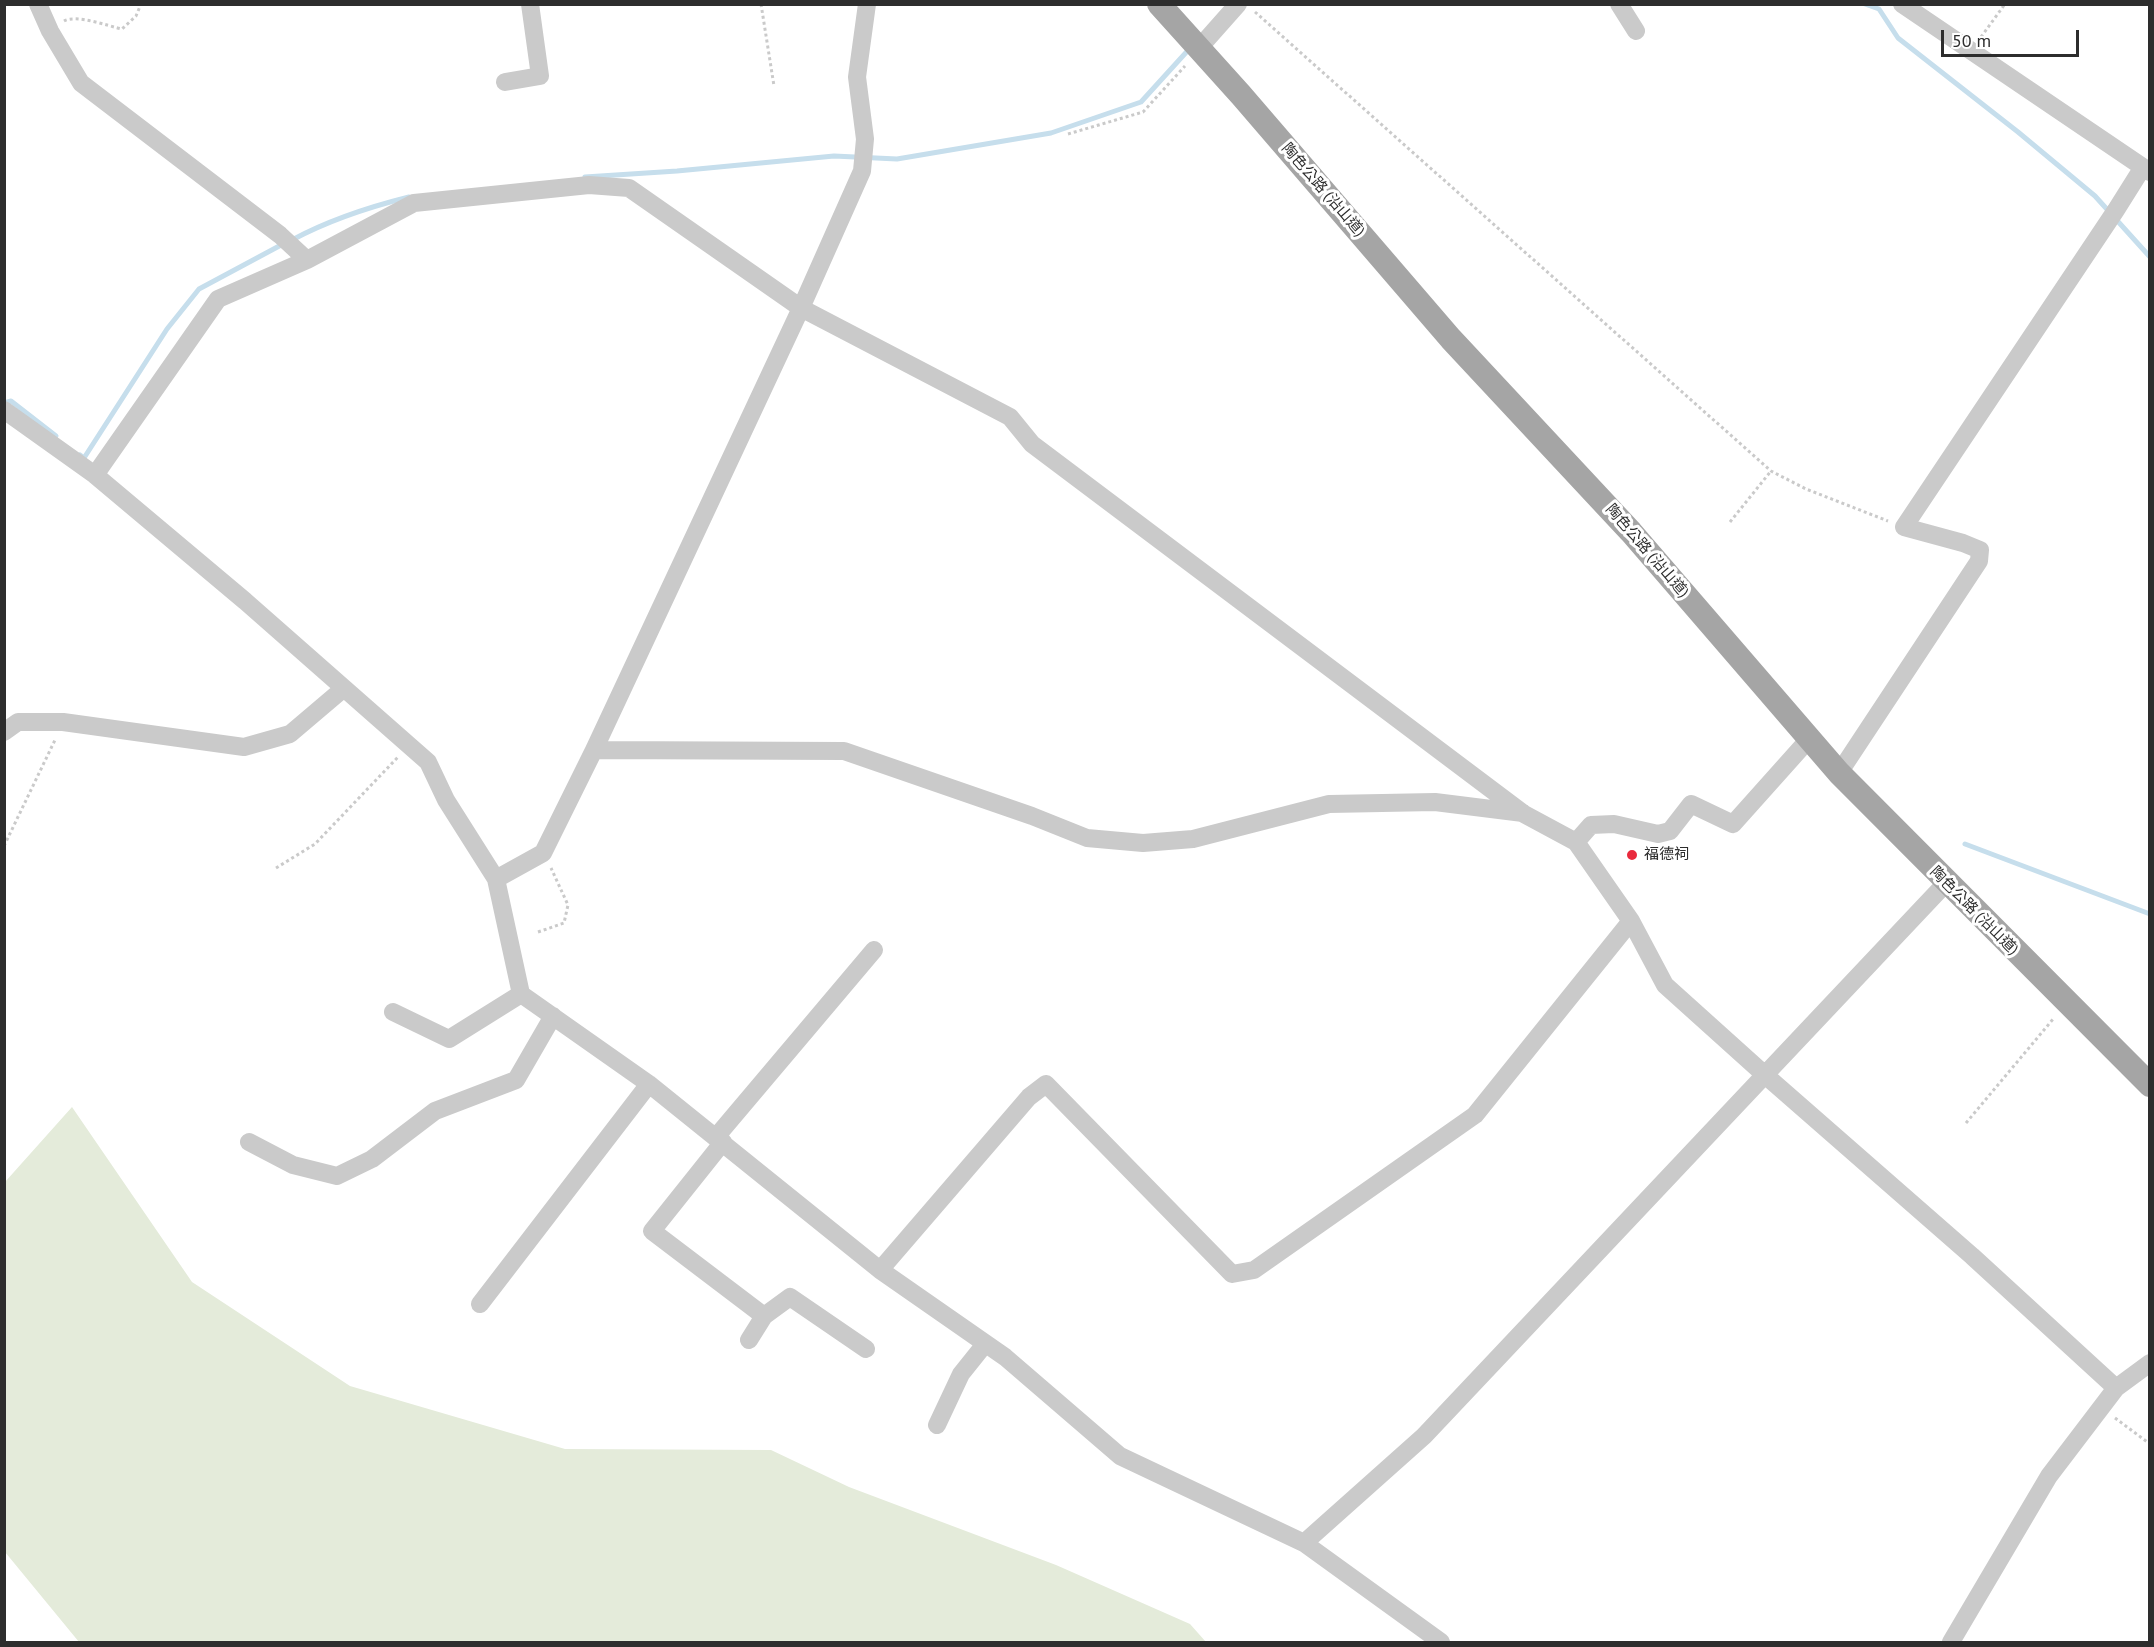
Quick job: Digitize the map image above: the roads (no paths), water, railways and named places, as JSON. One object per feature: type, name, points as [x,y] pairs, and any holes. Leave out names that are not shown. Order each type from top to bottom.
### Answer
[{"type":"main road","name":"陶色公路 (沿山道)","points":[[1159,4],[1451,339],[1631,532],[1839,774],[2150,1084]]},
{"type":"street","points":[[38,4],[50,32],[81,83],[280,235],[307,260]]},
{"type":"street","points":[[505,82],[540,76],[530,4]]},
{"type":"street","points":[[496,879],[543,853],[594,750],[801,308],[862,171],[865,139],[857,77],[867,4]]},
{"type":"street","points":[[1199,48],[1238,4]]},
{"type":"street","points":[[1618,4],[1635,31]]},
{"type":"street","points":[[1839,774],[1979,561],[1980,550],[1904,527],[2116,210],[2146,169],[1902,4]]},
{"type":"street","points":[[95,475],[218,299],[307,260],[414,203],[589,185],[629,188],[801,308],[1010,417],[1032,444],[1524,814],[1576,842],[1631,921],[1665,985],[1972,1256],[2116,1388]]},
{"type":"street","points":[[7,412],[95,475],[245,601],[428,762],[446,800],[496,879],[521,994],[649,1084],[880,1270],[1005,1357],[1120,1456],[1304,1543],[1441,1642]]},
{"type":"street","points":[[4,732],[18,722],[63,722],[244,747],[290,734],[344,689]]},
{"type":"street","points":[[1576,842],[1591,825],[1614,824],[1658,834],[1670,831],[1690,804],[1733,824],[1809,739]]},
{"type":"street","points":[[594,750],[844,751],[1032,816],[1087,838],[1143,843],[1193,839],[1329,804],[1435,802],[1524,814]]},
{"type":"street","points":[[1304,1543],[1424,1436],[1946,883]]},
{"type":"street","points":[[880,1270],[1029,1097],[1046,1084],[1232,1274],[1254,1270],[1475,1115],[1631,921]]},
{"type":"street","points":[[764,1316],[652,1231],[720,1139],[874,950]]},
{"type":"street","points":[[393,1012],[449,1039],[521,994]]},
{"type":"street","points":[[249,1142],[293,1165],[337,1176],[372,1159],[435,1111],[516,1080],[553,1016]]},
{"type":"street","points":[[480,1304],[649,1084]]},
{"type":"street","points":[[749,1340],[764,1316],[790,1297],[866,1348]]},
{"type":"street","points":[[937,1425],[961,1374],[985,1344]]},
{"type":"street","points":[[1951,1642],[2049,1476],[2116,1388],[2150,1364]]},
{"type":"waterway","points":[[1865,4],[1879,9],[1898,38],[2095,196],[2150,257]]},
{"type":"waterway","points":[[585,177],[834,156],[897,159],[1051,133],[1141,102],[1191,47]]},
{"type":"waterway","points":[[292,240],[349,215],[409,197]]},
{"type":"waterway","points":[[80,455],[84,458],[167,329],[199,289],[283,244]]},
{"type":"waterway","points":[[4,403],[11,401],[56,436]]},
{"type":"waterway","points":[[1965,844],[2150,914]]},
{"type":"place","name":"福德祠","points":[[1632,855]]}]
